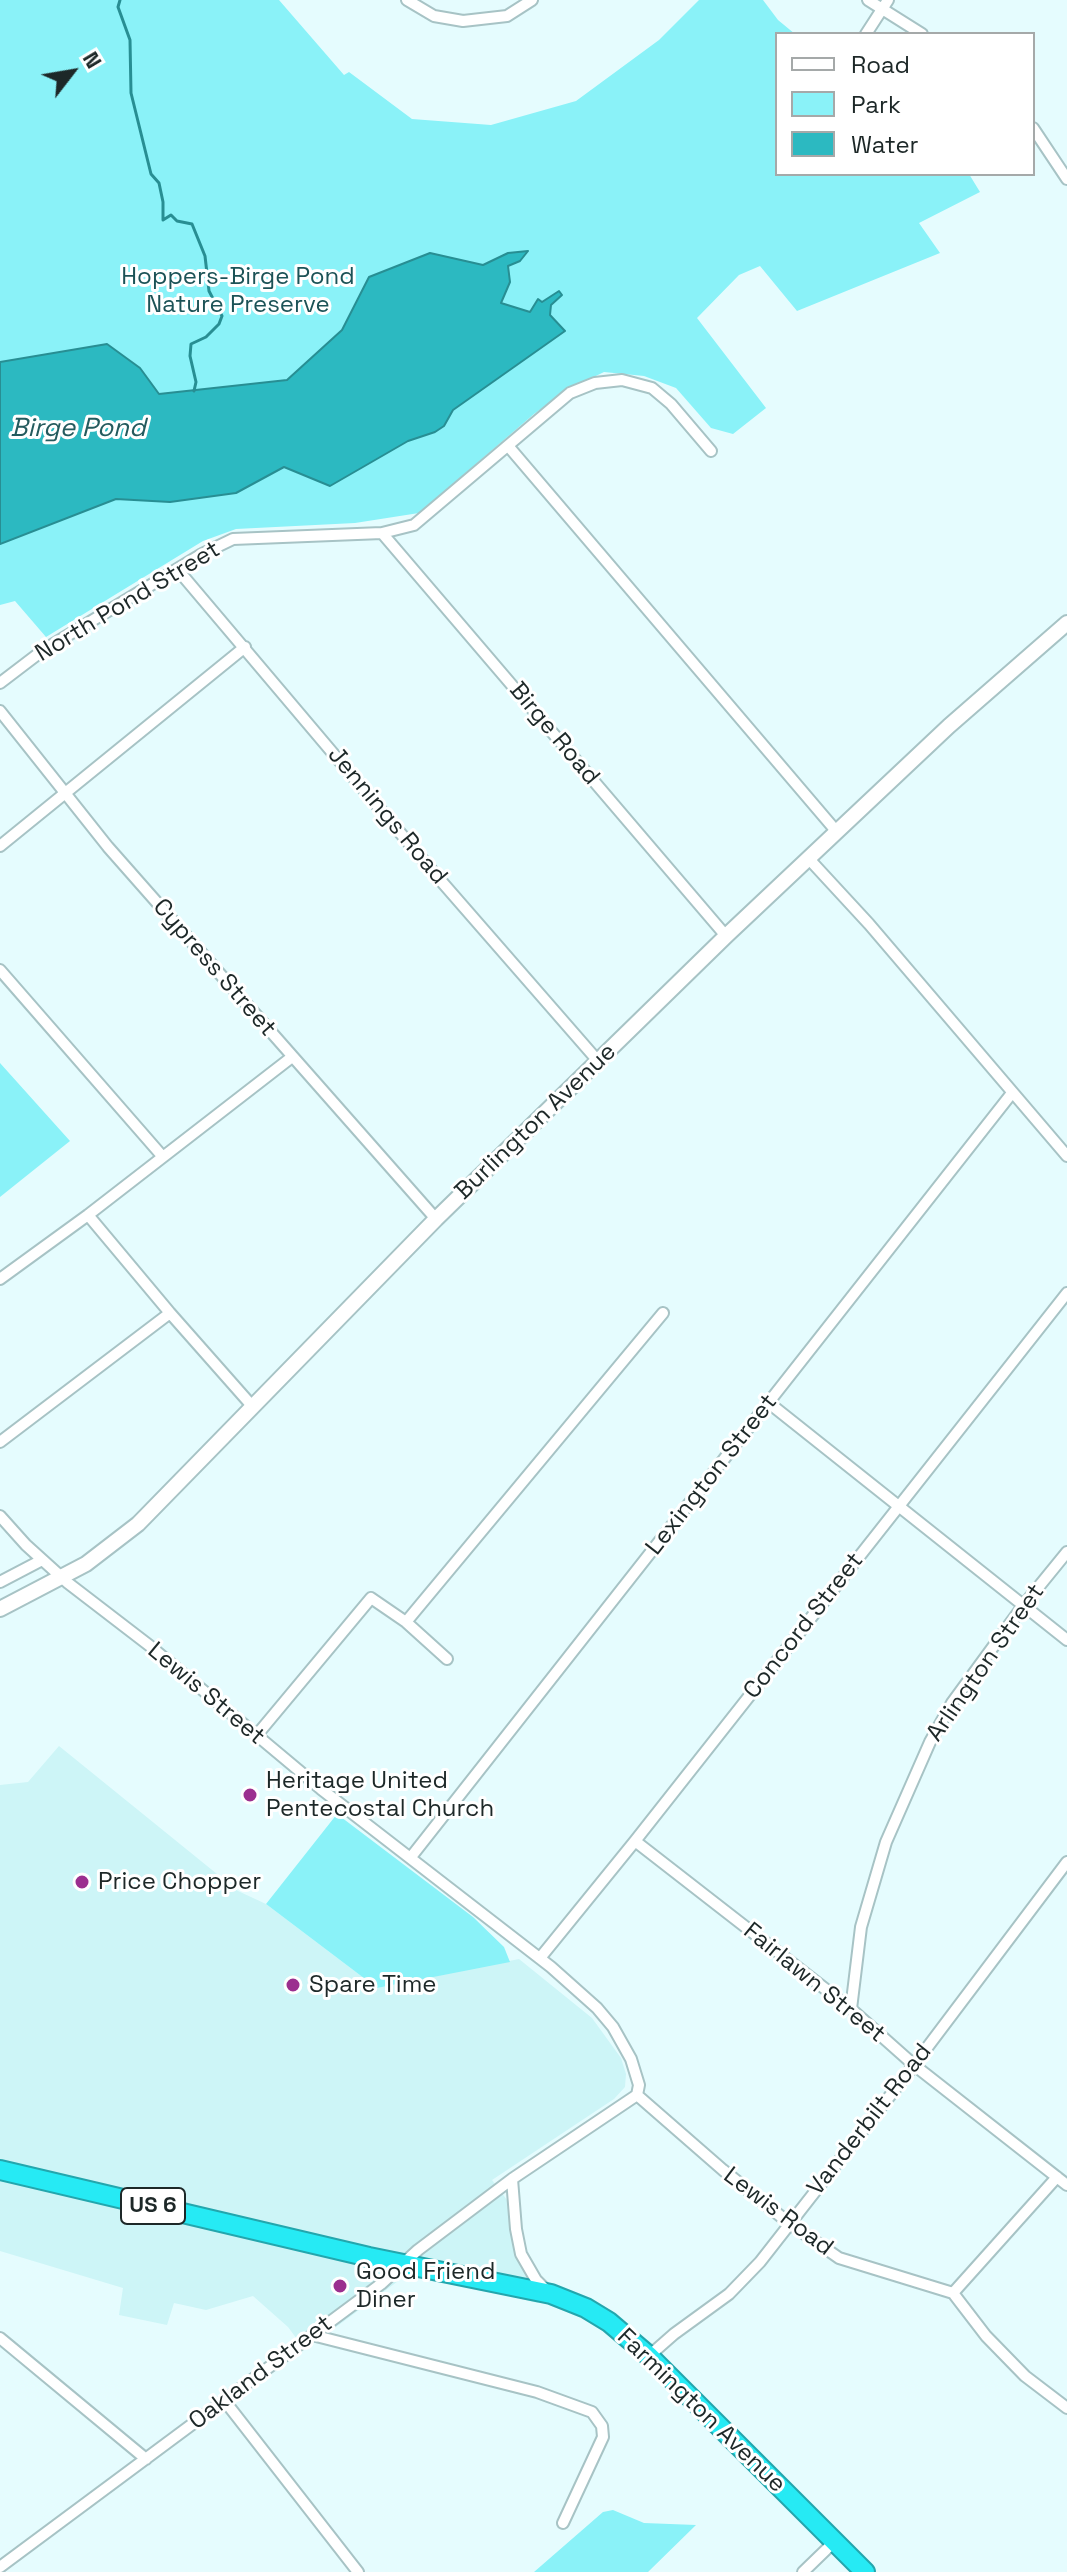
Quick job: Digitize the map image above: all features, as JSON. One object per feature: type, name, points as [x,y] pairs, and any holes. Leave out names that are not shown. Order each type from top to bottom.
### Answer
[{"type":"highway","name":"Farmington Avenue","points":[[0,2170],[551,2294],[586,2308],[609,2322],[649,2356],[865,2572]]},
{"type":"main road","name":"Burlington Avenue","points":[[0,1609],[86,1564],[138,1524],[436,1219],[726,936],[949,726],[1065,627]]},
{"type":"street","points":[[407,0],[434,16],[463,21],[507,16],[532,0]]},
{"type":"street","points":[[868,0],[885,5],[919,32]]},
{"type":"street","points":[[867,32],[885,5]]},
{"type":"street","points":[[1035,131],[1067,179]]},
{"type":"street","name":"North Pond Street","points":[[0,683],[42,651],[202,554],[233,539],[382,533],[414,525],[570,393],[595,383],[622,380],[652,388],[671,404],[711,451]]},
{"type":"street","points":[[509,447],[837,832]]},
{"type":"street","name":"Birge Road","points":[[382,533],[726,936]]},
{"type":"street","name":"Jennings Road","points":[[178,570],[598,1061]]},
{"type":"street","points":[[0,846],[245,647]]},
{"type":"street","name":"Cypress Street","points":[[0,711],[108,847],[436,1219]]},
{"type":"street","points":[[809,859],[869,924],[1067,1156]]},
{"type":"street","points":[[0,970],[163,1157]]},
{"type":"street","points":[[0,1279],[292,1057]]},
{"type":"street","name":"Lexington Street","points":[[411,1857],[1012,1093]]},
{"type":"street","points":[[88,1215],[253,1407]]},
{"type":"street","name":"Concord Street","points":[[540,1958],[1067,1293]]},
{"type":"street","points":[[0,1442],[170,1313]]},
{"type":"street","points":[[406,1622],[663,1313]]},
{"type":"street","points":[[769,1403],[1067,1640]]},
{"type":"street","name":"Lewis Street","points":[[0,1516],[62,1578],[150,1646],[321,1789],[540,1958]]},
{"type":"street","name":"Arlington Street","points":[[851,2009],[861,1927],[886,1842],[930,1742],[952,1703],[1067,1552]]},
{"type":"street","points":[[0,1582],[42,1560]]},
{"type":"street","points":[[256,1736],[371,1598],[406,1622],[447,1659]]},
{"type":"street","name":"Fairlawn Street","points":[[635,1841],[851,2009],[914,2065],[1067,2185]]},
{"type":"street","name":"Vanderbilt Road","points":[[649,2356],[729,2294],[760,2262],[1067,1862]]},
{"type":"street","points":[[540,1958],[597,2008],[613,2027],[631,2059],[639,2085],[637,2095]]},
{"type":"street","name":"Oakland Street","points":[[0,2567],[381,2284],[403,2263],[512,2179],[637,2095]]},
{"type":"street","name":"Lewis Road","points":[[637,2095],[789,2223],[839,2258],[953,2293]]},
{"type":"street","points":[[1057,2177],[953,2293],[986,2336],[1015,2366],[1067,2408]]},
{"type":"street","points":[[512,2179],[521,2254],[536,2280],[551,2294]]},
{"type":"street","points":[[312,2335],[579,2405],[599,2420],[603,2431],[601,2444],[563,2523]]},
{"type":"street","points":[[0,2338],[146,2459]]},
{"type":"street","points":[[224,2400],[356,2571]]},
{"type":"street","points":[[803,2572],[833,2543]]},
{"type":"shaded area","points":[[59,1746],[238,1891],[266,1904],[377,1988],[519,1959],[592,2018],[621,2058],[626,2074],[625,2087],[614,2099],[492,2180],[507,2200],[513,2246],[538,2303],[409,2273],[305,2350],[288,2327],[253,2296],[206,2310],[174,2303],[167,2325],[119,2315],[123,2288],[0,2251],[0,1785],[28,1782]]},
{"type":"green space","name":"Hoppers-Birge Pond Nature Preserve","points":[[0,0],[279,0],[344,75],[349,72],[412,119],[491,125],[576,101],[659,40],[699,0],[763,0],[778,20],[793,32],[775,32],[775,176],[970,176],[980,192],[919,223],[940,253],[797,311],[760,266],[739,275],[697,318],[766,408],[733,434],[711,428],[676,388],[644,376],[604,372],[567,390],[534,414],[419,513],[355,523],[236,529],[203,541],[46,637],[15,601],[0,605]]},
{"type":"green space","points":[[0,1063],[70,1141],[0,1197]]},
{"type":"green space","points":[[337,1814],[473,1917],[504,1947],[510,1962],[377,1988],[266,1904]]},
{"type":"green space","points":[[613,2510],[644,2523],[696,2525],[648,2572],[534,2572],[603,2512]]},
{"type":"water","name":"Birge Pond","points":[[528,251],[520,261],[508,266],[510,282],[501,303],[530,312],[538,299],[542,302],[559,291],[562,295],[551,305],[550,315],[565,331],[453,410],[444,426],[435,432],[408,441],[330,486],[284,467],[236,493],[170,502],[116,499],[0,544],[0,362],[107,344],[140,368],[159,394],[287,380],[342,330],[369,277],[430,253],[483,265],[508,253]]},
{"type":"waterway","points":[[120,0],[118,7],[130,40],[131,93],[151,174],[159,183],[163,220],[171,215],[177,221],[192,224],[205,256],[209,291],[222,316],[219,324],[206,337],[191,344],[190,356],[196,382],[194,391]]},
{"type":"place","name":"Heritage United Pentecostal Church","points":[[250,1795]]},
{"type":"place","name":"Price Chopper","points":[[82,1882]]},
{"type":"place","name":"Spare Time","points":[[293,1985]]},
{"type":"place","name":"Good Friend Diner","points":[[340,2286]]}]
